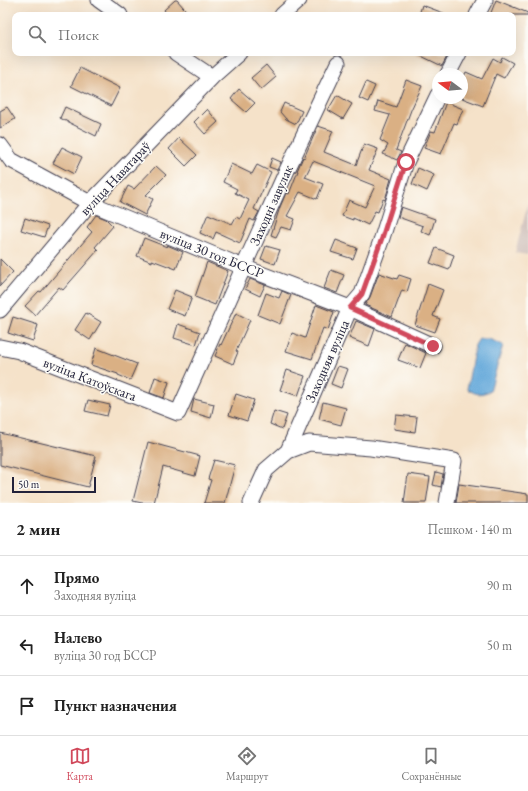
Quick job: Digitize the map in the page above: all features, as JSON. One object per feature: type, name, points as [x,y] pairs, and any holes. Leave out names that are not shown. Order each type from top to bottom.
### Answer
[{"type":"street","points":[[99,0],[116,12]]},
{"type":"street","points":[[285,12],[299,0]]},
{"type":"street","points":[[479,12],[485,0]]},
{"type":"street","points":[[180,56],[212,77]]},
{"type":"street","name":"вуліца Наватараў","points":[[0,310],[90,203],[212,77],[236,56]]},
{"type":"street","points":[[451,68],[457,56]]},
{"type":"street","name":"Заходні завулак","points":[[178,413],[288,168],[338,63]]},
{"type":"street","name":"Заходняя вуліца","points":[[288,451],[350,308],[362,294],[382,238],[406,162],[434,104]]},
{"type":"street","name":"вуліца 30 год БССР","points":[[0,145],[11,160],[90,203],[243,267],[350,308],[433,346]]},
{"type":"street","name":"вуліца Катоўскага","points":[[0,347],[18,351],[178,413]]},
{"type":"street","points":[[251,503],[266,470],[288,451],[309,443],[371,448],[454,461],[447,503]]},
{"type":"shaded area","points":[[528,203],[528,255],[515,253]]},
{"type":"water","points":[[479,339],[489,339],[503,345],[490,391],[478,394],[467,389],[475,345]]},
{"type":"building","points":[[175,0],[177,0],[187,12],[166,12],[164,10]]},
{"type":"building","points":[[496,0],[528,13],[528,15],[516,15],[516,12],[491,12]]},
{"type":"building","points":[[422,5],[441,12],[420,12]]},
{"type":"building","points":[[421,56],[447,56],[442,66]]},
{"type":"building","points":[[502,57],[513,63],[504,78],[496,74],[483,106],[468,100],[468,73],[482,79],[493,58],[500,62]]},
{"type":"building","points":[[266,65],[276,77],[261,90],[251,78]]},
{"type":"building","points":[[80,68],[120,88],[111,106],[71,86]]},
{"type":"building","points":[[406,80],[422,86],[396,150],[401,152],[397,160],[383,154],[388,145],[380,140],[390,115],[375,111],[378,101],[396,107]]},
{"type":"building","points":[[366,82],[375,86],[368,102],[359,98]]},
{"type":"building","points":[[239,89],[255,103],[246,112],[231,99]]},
{"type":"building","points":[[337,95],[352,104],[343,119],[328,110]]},
{"type":"building","points":[[284,103],[302,111],[296,124],[286,119],[280,112]]},
{"type":"building","points":[[445,104],[451,104],[463,109],[457,124],[454,123],[441,154],[424,148],[431,131],[435,132]]},
{"type":"building","points":[[7,107],[15,119],[0,128],[0,111]]},
{"type":"building","points":[[65,107],[101,124],[96,136],[60,118]]},
{"type":"building","points":[[207,109],[218,122],[205,134],[194,122]]},
{"type":"building","points":[[318,126],[333,131],[324,152],[356,165],[364,144],[378,149],[369,170],[391,179],[385,200],[383,199],[378,212],[375,211],[368,225],[353,218],[353,220],[342,216],[349,200],[365,207],[375,186],[313,161],[305,177],[323,184],[317,199],[300,192],[287,216],[295,219],[291,230],[281,227],[276,237],[271,235],[286,193],[289,194],[297,171]]},
{"type":"building","points":[[179,138],[197,155],[186,166],[169,149]]},
{"type":"building","points":[[62,147],[82,157],[74,174],[53,163]]},
{"type":"building","points":[[272,158],[281,162],[277,170],[269,167]]},
{"type":"building","points":[[231,164],[252,174],[257,165],[271,172],[254,209],[259,212],[254,221],[250,219],[240,243],[216,232],[213,239],[200,233],[208,214],[232,224],[236,217],[240,219],[249,200],[235,193],[237,189],[223,182]]},
{"type":"building","points":[[156,166],[166,175],[146,195],[153,199],[145,215],[120,202],[128,186],[134,189]]},
{"type":"building","points":[[418,168],[434,175],[427,191],[412,184]]},
{"type":"building","points":[[401,207],[435,219],[430,235],[421,231],[423,226],[398,217]]},
{"type":"building","points":[[96,215],[106,219],[113,226],[95,247],[98,250],[63,290],[59,287],[35,315],[25,306],[39,291],[41,292],[92,232],[87,227]]},
{"type":"building","points":[[25,218],[48,226],[44,237],[21,230]]},
{"type":"building","points":[[144,238],[183,252],[176,269],[137,256]]},
{"type":"building","points":[[336,240],[357,248],[353,259],[331,252]]},
{"type":"building","points":[[266,246],[280,250],[275,264],[261,259]]},
{"type":"building","points":[[436,248],[454,255],[449,270],[430,263]]},
{"type":"building","points":[[0,259],[13,272],[0,286]]},
{"type":"building","points":[[207,262],[228,271],[215,305],[195,297]]},
{"type":"building","points":[[331,270],[344,275],[337,293],[324,288]]},
{"type":"building","points":[[379,273],[397,279],[399,275],[411,279],[407,292],[402,290],[392,317],[365,305],[370,297]]},
{"type":"building","points":[[250,279],[265,285],[260,296],[245,289]]},
{"type":"building","points":[[428,284],[443,290],[433,316],[440,319],[435,332],[415,325]]},
{"type":"building","points":[[175,290],[192,297],[185,316],[167,309]]},
{"type":"building","points":[[282,291],[291,295],[280,324],[258,315],[266,293],[279,298]]},
{"type":"building","points":[[316,305],[334,312],[328,330],[323,328],[312,359],[286,351],[292,333],[305,338]]},
{"type":"building","points":[[86,313],[101,322],[90,340],[75,330]]},
{"type":"building","points":[[236,313],[250,320],[236,351],[238,352],[233,364],[215,356]]},
{"type":"building","points":[[13,317],[38,325],[33,341],[8,333]]},
{"type":"building","points":[[356,321],[375,329],[369,346],[349,338]]},
{"type":"building","points":[[178,324],[200,332],[196,345],[174,338]]},
{"type":"building","points":[[405,343],[426,353],[420,368],[398,360]]},
{"type":"building","points":[[96,348],[137,364],[130,380],[118,374],[91,365]]},
{"type":"building","points":[[338,366],[348,369],[341,388],[331,384]]},
{"type":"building","points":[[287,370],[305,376],[298,396],[280,390]]},
{"type":"building","points":[[155,377],[169,382],[164,398],[150,393]]},
{"type":"building","points":[[236,394],[254,400],[247,421],[229,415]]},
{"type":"building","points":[[194,399],[214,404],[211,418],[191,412]]},
{"type":"building","points":[[88,400],[110,405],[107,416],[85,411]]},
{"type":"building","points":[[323,402],[346,408],[341,425],[319,419]]},
{"type":"building","points":[[274,411],[287,415],[282,429],[270,424]]},
{"type":"building","points":[[396,415],[417,417],[415,432],[394,429]]},
{"type":"building","points":[[0,433],[96,456],[88,487],[0,465]]},
{"type":"building","points":[[148,442],[200,456],[195,476],[163,467],[154,503],[142,503],[133,501]]},
{"type":"building","points":[[214,460],[235,465],[225,503],[204,503],[211,480],[208,479]]},
{"type":"building","points":[[436,472],[443,474],[441,487],[433,485]]},
{"type":"building","points":[[408,474],[430,477],[426,503],[404,503]]},
{"type":"building","points":[[459,484],[528,494],[528,503],[456,503]]},
{"type":"route","points":[[406,162],[392,202],[382,238],[362,294],[350,308],[433,346]]}]
